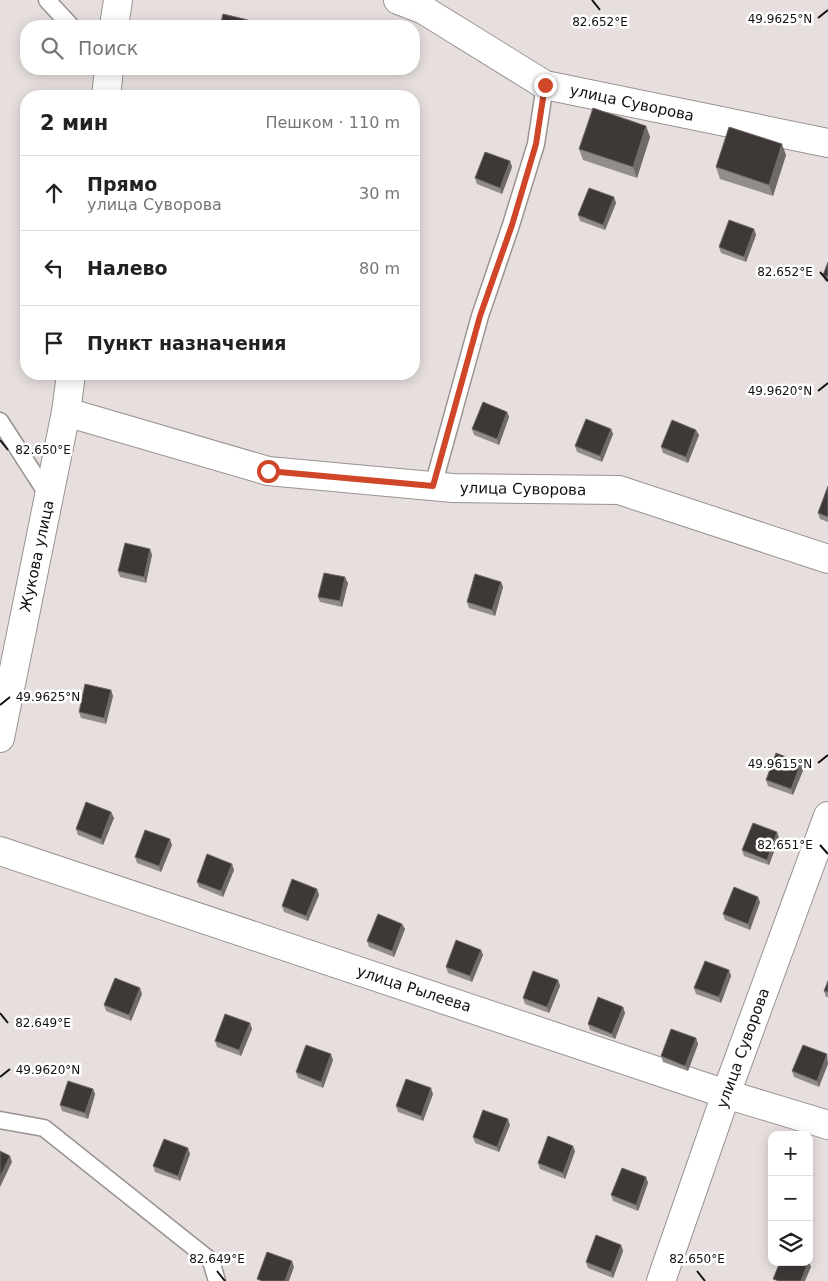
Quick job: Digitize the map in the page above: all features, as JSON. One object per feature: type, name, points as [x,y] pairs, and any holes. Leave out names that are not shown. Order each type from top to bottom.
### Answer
[{"type":"street","points":[[115,20],[118,0]]},
{"type":"street","name":"улица Суворова","points":[[398,0],[424,10],[545,85],[828,143]]},
{"type":"street","points":[[107,90],[108,75]]},
{"type":"street","name":"Жукова улица","points":[[0,738],[66,412],[70,380]]},
{"type":"street","name":"улица Суворова","points":[[66,412],[268,471],[433,486],[619,490],[828,559]]},
{"type":"street","name":"улица Суворова","points":[[661,1281],[726,1094],[828,816]]},
{"type":"street","name":"улица Рылеева","points":[[0,851],[726,1094],[828,1125]]},
{"type":"lane","points":[[48,0],[66,20]]},
{"type":"lane","points":[[433,486],[480,316],[512,225],[536,144],[545,85]]},
{"type":"lane","points":[[0,421],[49,497]]},
{"type":"lane","points":[[0,1120],[44,1128],[211,1261],[217,1281]]},
{"type":"building","points":[[223,14],[248,20],[222,20]]},
{"type":"building","points":[[593,108],[646,126],[633,167],[579,149]]},
{"type":"building","points":[[729,127],[782,144],[769,185],[716,167]]},
{"type":"building","points":[[485,152],[510,161],[500,188],[475,178]]},
{"type":"building","points":[[589,188],[614,197],[603,225],[578,215]]},
{"type":"building","points":[[729,220],[754,229],[744,257],[719,247]]},
{"type":"building","points":[[828,262],[828,277],[823,275]]},
{"type":"building","points":[[483,402],[507,412],[497,439],[472,429]]},
{"type":"building","points":[[586,419],[611,429],[600,456],[575,446]]},
{"type":"building","points":[[672,420],[696,430],[686,457],[661,447]]},
{"type":"building","points":[[828,486],[828,517],[818,513]]},
{"type":"building","points":[[125,543],[150,549],[144,577],[118,571]]},
{"type":"building","points":[[324,573],[345,577],[340,601],[318,597]]},
{"type":"building","points":[[475,574],[501,582],[492,610],[467,602]]},
{"type":"building","points":[[85,684],[111,690],[104,718],[79,712]]},
{"type":"building","points":[[776,753],[801,763],[791,789],[766,780]]},
{"type":"building","points":[[86,802],[111,812],[101,839],[76,829]]},
{"type":"building","points":[[753,823],[777,832],[767,860],[742,850]]},
{"type":"building","points":[[145,830],[170,839],[159,866],[135,857]]},
{"type":"building","points":[[207,854],[232,864],[221,891],[197,882]]},
{"type":"building","points":[[292,879],[317,889],[306,916],[282,906]]},
{"type":"building","points":[[734,887],[758,897],[748,924],[723,914]]},
{"type":"building","points":[[378,914],[402,924],[392,951],[367,941]]},
{"type":"building","points":[[456,940],[481,950],[470,976],[446,967]]},
{"type":"building","points":[[705,961],[729,970],[719,997],[694,988]]},
{"type":"building","points":[[533,971],[558,980],[547,1007],[523,998]]},
{"type":"building","points":[[115,978],[140,988],[129,1015],[104,1005]]},
{"type":"building","points":[[828,981],[828,992],[824,991]]},
{"type":"building","points":[[598,997],[623,1007],[612,1034],[588,1024]]},
{"type":"building","points":[[225,1014],[250,1023],[239,1050],[215,1041]]},
{"type":"building","points":[[671,1029],[696,1038],[685,1066],[661,1056]]},
{"type":"building","points":[[306,1045],[331,1054],[321,1082],[296,1072]]},
{"type":"building","points":[[803,1045],[827,1054],[817,1081],[792,1071]]},
{"type":"building","points":[[406,1079],[431,1088],[421,1116],[396,1106]]},
{"type":"building","points":[[68,1081],[93,1089],[85,1113],[60,1105]]},
{"type":"building","points":[[483,1110],[508,1119],[497,1147],[473,1137]]},
{"type":"building","points":[[548,1136],[573,1146],[563,1173],[538,1163]]},
{"type":"building","points":[[164,1139],[188,1148],[178,1176],[153,1166]]},
{"type":"building","points":[[0,1151],[10,1156],[0,1177]]},
{"type":"building","points":[[622,1168],[646,1177],[636,1205],[611,1195]]},
{"type":"building","points":[[596,1235],[621,1245],[611,1272],[586,1262]]},
{"type":"building","points":[[267,1252],[292,1261],[285,1281],[262,1281],[257,1279]]},
{"type":"building","points":[[778,1266],[807,1266],[801,1281],[779,1281],[773,1279]]},
{"type":"route","points":[[268,471],[433,486],[480,316],[512,225],[536,144],[545,85]]}]
